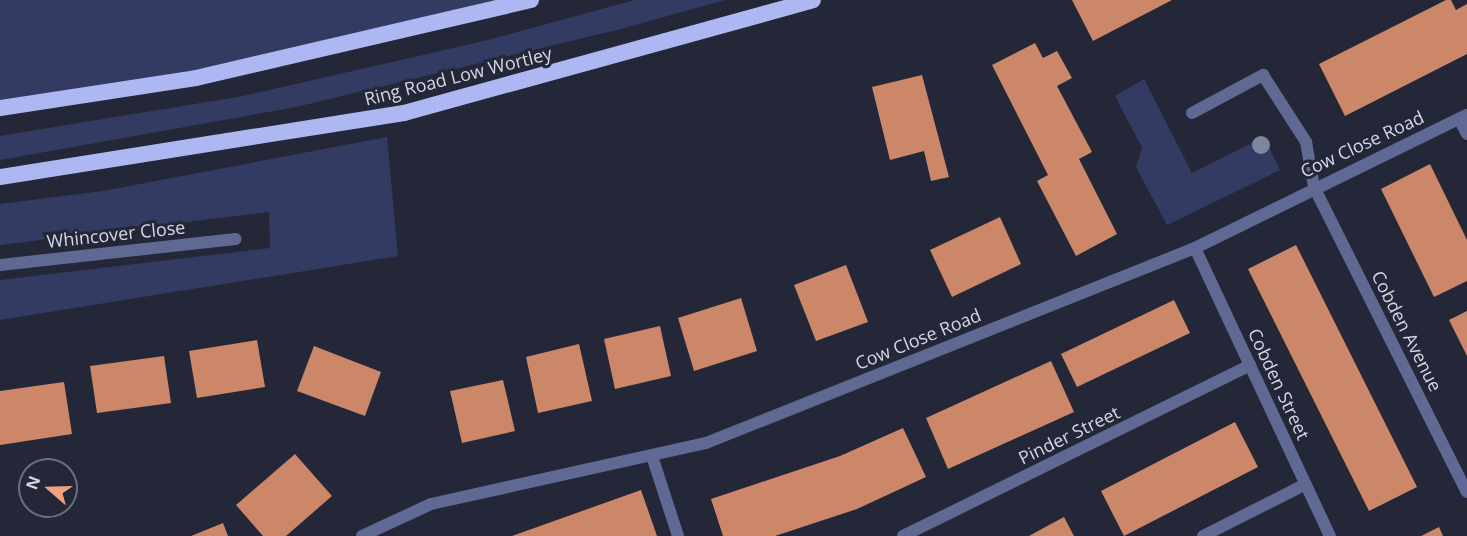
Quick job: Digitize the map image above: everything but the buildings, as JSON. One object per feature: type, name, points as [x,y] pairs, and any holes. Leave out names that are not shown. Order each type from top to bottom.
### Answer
[{"type":"highway","points":[[0,108],[196,78],[531,0]]},
{"type":"highway","name":"Ring Road Low Wortley","points":[[0,177],[404,113],[813,0]]},
{"type":"street","name":"Cobden Avenue","points":[[1192,113],[1263,75],[1306,142],[1314,187],[1467,492]]},
{"type":"street","name":"Cow Close Road","points":[[362,536],[431,504],[706,443],[1195,248],[1314,187],[1463,117]]},
{"type":"street","points":[[1463,117],[1467,134]]},
{"type":"street","name":"Whincover Close","points":[[0,265],[236,239]]},
{"type":"street","name":"Cobden Street","points":[[1195,248],[1330,536]]},
{"type":"street","name":"Pinder Street","points":[[903,536],[1250,365]]},
{"type":"street","points":[[652,456],[678,536]]},
{"type":"street","points":[[1203,536],[1306,484]]},
{"type":"shaded area","points":[[0,0],[531,0],[410,30],[0,108]]},
{"type":"shaded area","points":[[635,0],[725,0],[621,29],[296,107],[0,160],[0,136],[243,96],[484,41]]},
{"type":"shaded area","points":[[1144,79],[1192,173],[1264,137],[1280,170],[1167,225],[1136,167],[1142,148],[1115,96]]},
{"type":"shaded area","points":[[387,137],[398,256],[0,320],[0,280],[270,248],[269,212],[0,245],[0,204],[103,191]]}]
